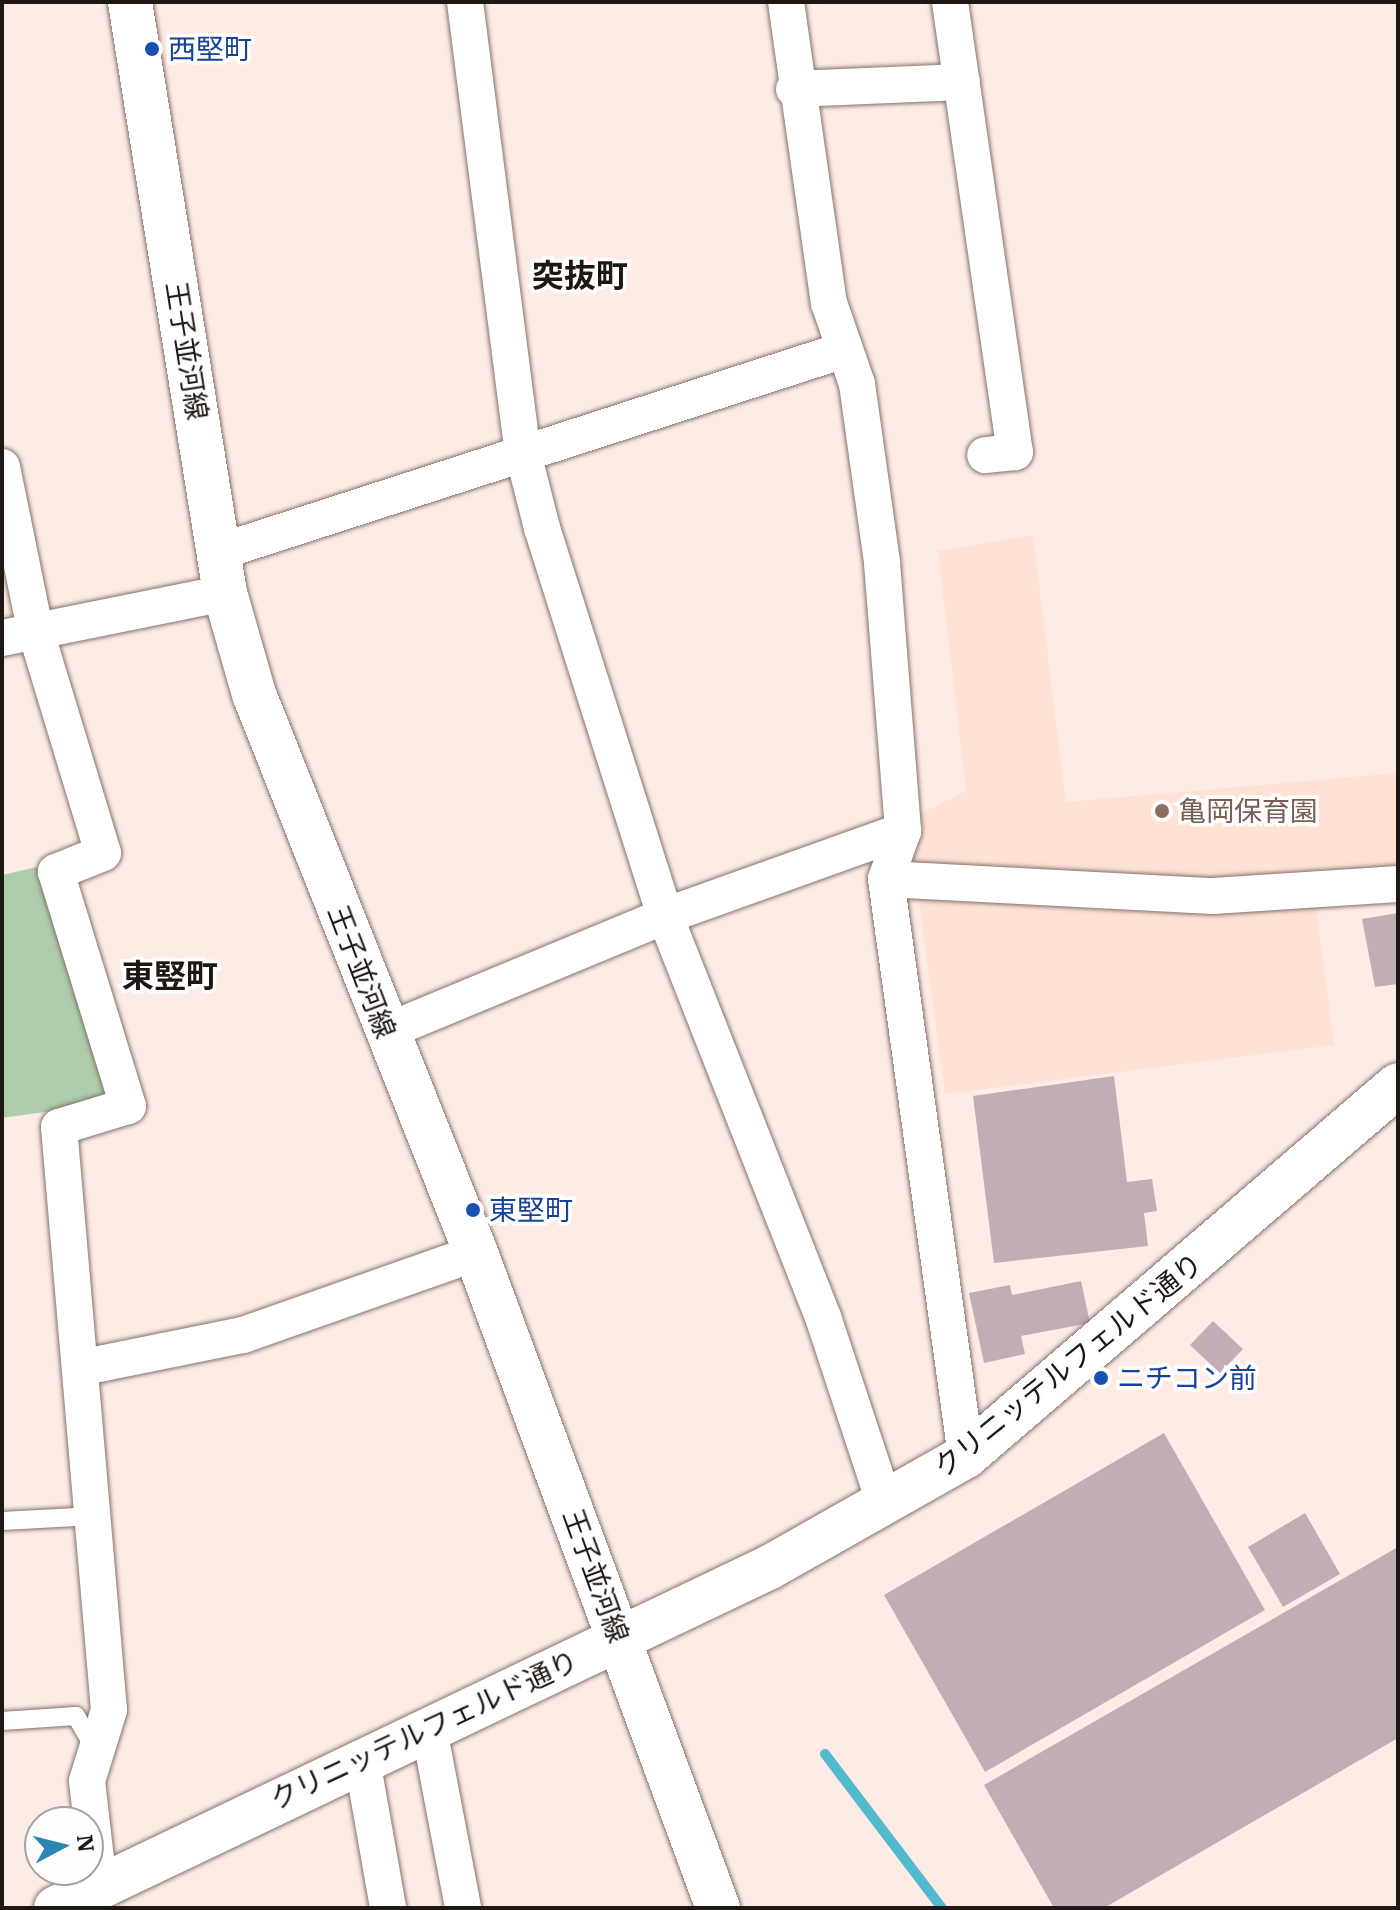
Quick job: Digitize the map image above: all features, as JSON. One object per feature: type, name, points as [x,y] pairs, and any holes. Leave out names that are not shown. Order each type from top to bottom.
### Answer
[{"type":"main road","name":"王子並河線","points":[[130,2],[222,572],[254,694],[385,1032],[476,1253],[718,1908]]},
{"type":"main road","name":"クリニッテルフェルド通り","points":[[104,1882],[620,1639],[885,1505],[966,1456],[1398,1085]]},
{"type":"main road","name":"クリニッテルフェルド通り","points":[[56,1908],[95,1886]]},
{"type":"street","points":[[465,2],[523,453],[665,916],[823,1317],[885,1505]]},
{"type":"street","points":[[786,2],[794,89],[829,303],[857,384],[882,563],[903,831],[886,879],[966,1456]]},
{"type":"street","points":[[950,2],[1015,452],[985,455]]},
{"type":"street","points":[[794,89],[962,82]]},
{"type":"street","points":[[19,634],[222,572],[523,453],[844,350]]},
{"type":"street","points":[[2,467],[19,634],[103,853],[56,872],[128,1106],[59,1127],[84,1367],[109,1710],[87,1781],[90,1806]]},
{"type":"street","points":[[385,1032],[665,916],[903,831]]},
{"type":"street","points":[[886,879],[1213,896],[1398,884]]},
{"type":"street","points":[[84,1367],[243,1335],[476,1253]]},
{"type":"street","points":[[429,1729],[463,1908]]},
{"type":"street","points":[[362,1760],[388,1908]]},
{"type":"lane","points":[[2,1521],[95,1516]]},
{"type":"lane","points":[[2,1721],[76,1716],[96,1750]]},
{"type":"shaded area","name":"亀岡保育園","points":[[1033,535],[1066,802],[1398,773],[1398,892],[1316,906],[1334,1045],[945,1094],[908,820],[966,791],[938,551]]},
{"type":"green space","points":[[37,867],[109,1086],[101,1104],[2,1118],[2,875]]},
{"type":"building","points":[[1398,913],[1398,984],[1375,987],[1362,919]]},
{"type":"building","points":[[1114,1076],[1127,1182],[1152,1179],[1157,1211],[1144,1213],[1148,1246],[994,1263],[973,1096]]},
{"type":"building","points":[[1081,1281],[1090,1323],[1021,1336],[1025,1354],[984,1363],[969,1293],[1010,1285],[1012,1295]]},
{"type":"building","points":[[1213,1321],[1243,1349],[1220,1373],[1190,1345]]},
{"type":"building","points":[[1164,1433],[1265,1610],[985,1772],[884,1595]]},
{"type":"building","points":[[1305,1513],[1340,1574],[1283,1607],[1248,1547]]},
{"type":"building","points":[[1398,1547],[1398,1738],[1104,1908],[1054,1908],[984,1785]]},
{"type":"waterway","points":[[825,1754],[942,1908]]},
{"type":"place","name":"西堅町","points":[[152,49]]},
{"type":"place","name":"亀岡保育園","points":[[1162,811]]},
{"type":"place","name":"東堅町","points":[[473,1210]]},
{"type":"place","name":"ニチコン前","points":[[1101,1378]]},
{"type":"district","name":"突抜町","points":[[580,275]]},
{"type":"district","name":"東竪町","points":[[170,975]]}]
